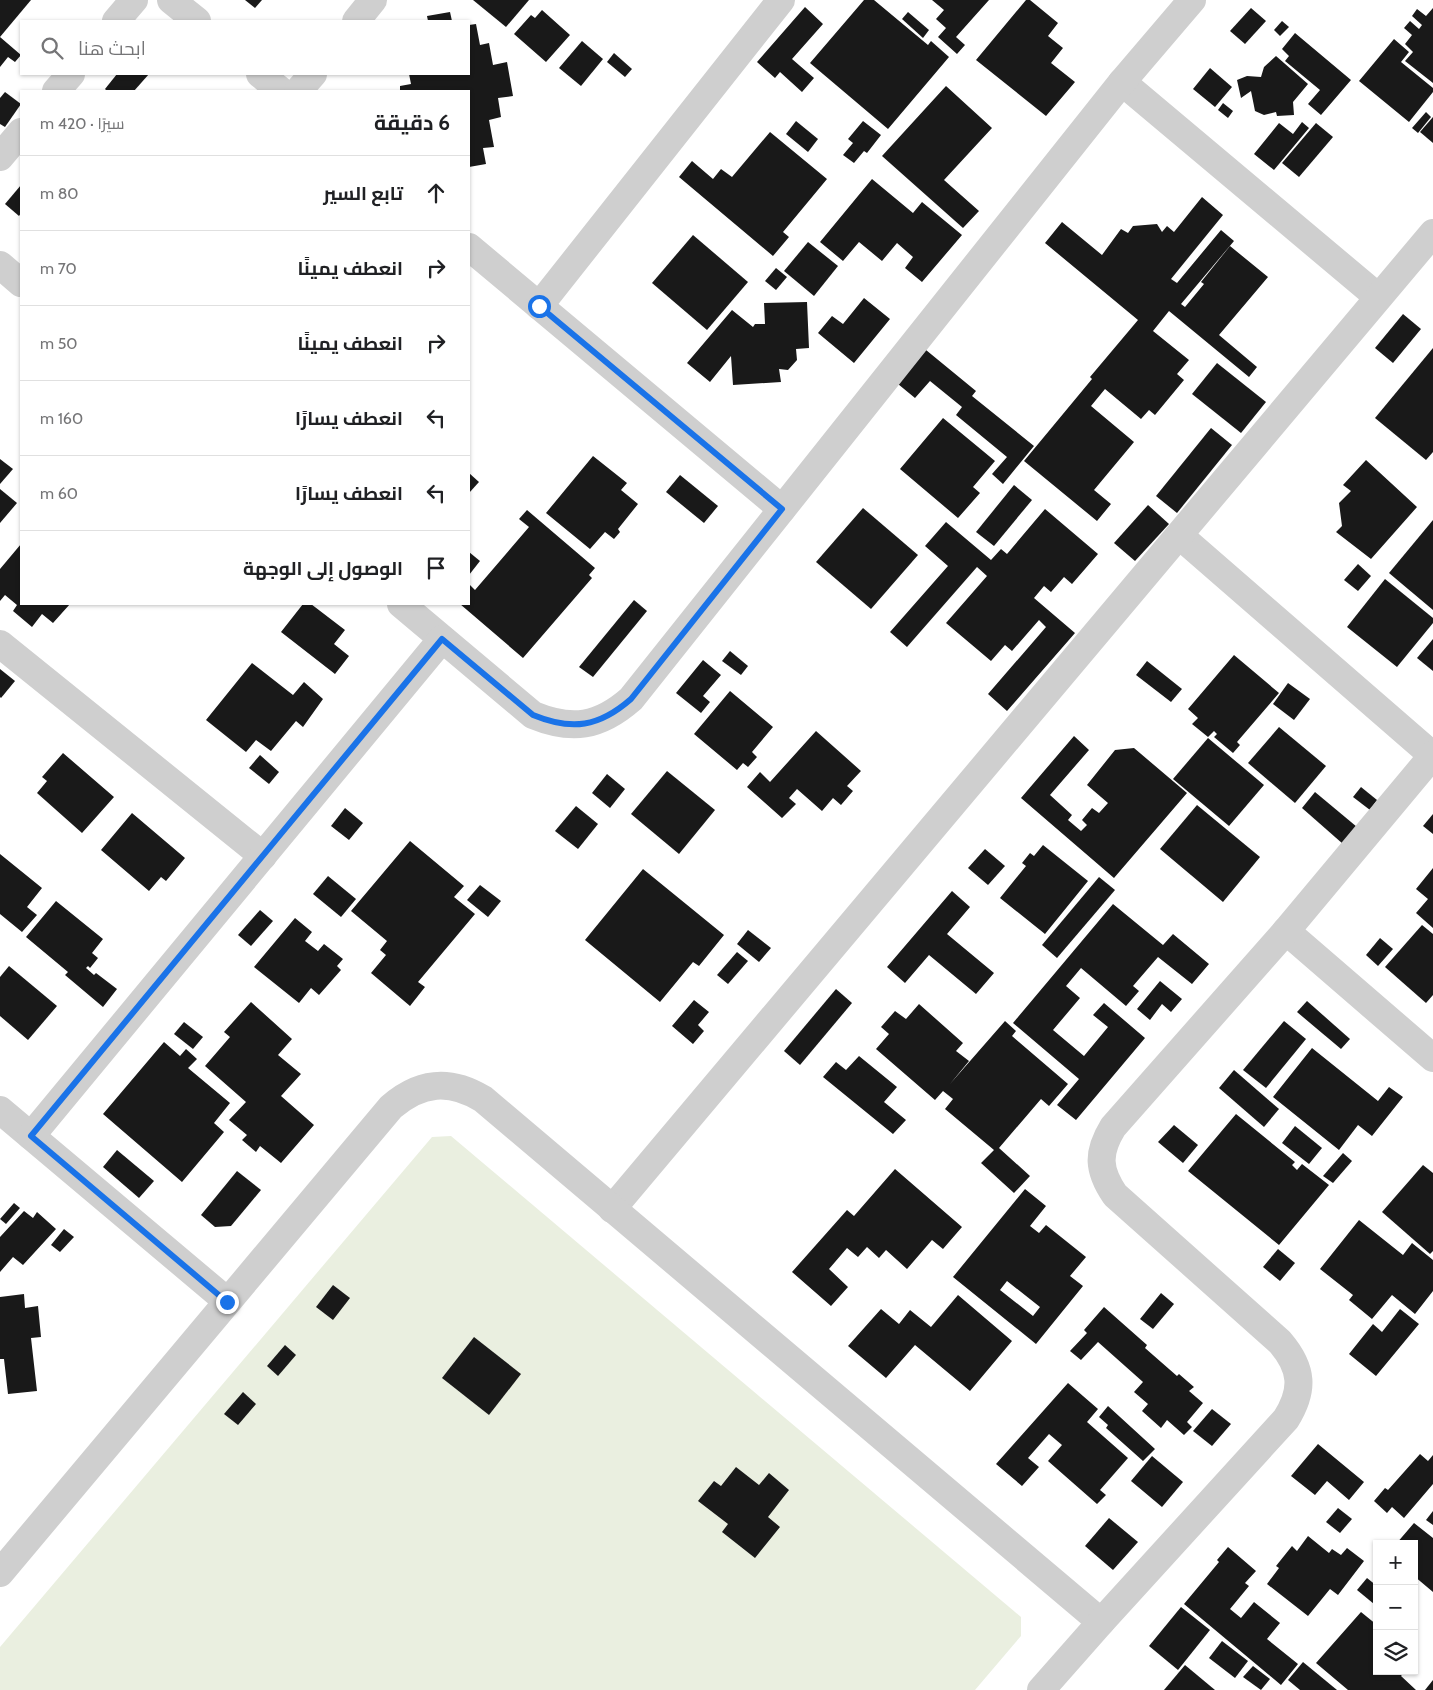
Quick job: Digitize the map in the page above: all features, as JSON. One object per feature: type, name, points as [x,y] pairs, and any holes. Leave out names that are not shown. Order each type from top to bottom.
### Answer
[{"type":"street","points":[[117,20],[134,0]]},
{"type":"street","points":[[171,0],[196,20]]},
{"type":"street","points":[[357,20],[374,0]]},
{"type":"street","points":[[539,306],[781,0]]},
{"type":"street","points":[[402,605],[533,715],[549,722],[567,725],[585,724],[602,719],[617,711],[631,699],[1122,82],[1192,0]]},
{"type":"street","points":[[57,90],[70,75]]},
{"type":"street","points":[[261,75],[280,90]]},
{"type":"street","points":[[299,90],[312,75]]},
{"type":"street","points":[[1122,82],[1378,298]]},
{"type":"street","points":[[0,157],[20,133]]},
{"type":"street","points":[[612,1209],[1433,233]]},
{"type":"street","points":[[470,248],[782,509]]},
{"type":"street","points":[[0,265],[20,282]]},
{"type":"street","points":[[1042,1690],[1101,1622],[1286,1419],[1295,1404],[1299,1388],[1298,1371],[1291,1356],[1280,1342],[1115,1195],[1106,1183],[1102,1169],[1101,1154],[1105,1140],[1113,1127],[1286,931],[1433,755],[1180,536]]},
{"type":"street","points":[[31,1136],[442,639]]},
{"type":"street","points":[[0,644],[262,856]]},
{"type":"street","points":[[1286,931],[1433,1058]]},
{"type":"street","points":[[0,1573],[391,1106],[415,1090],[443,1085],[457,1087],[483,1099],[1101,1622]]},
{"type":"street","points":[[0,1110],[227,1302]]},
{"type":"shaded area","points":[[451,1136],[1021,1617],[1021,1636],[975,1690],[0,1690],[0,1647],[432,1137]]},
{"type":"building","points":[[0,0],[31,0],[0,37]]},
{"type":"building","points":[[245,0],[262,0],[255,8]]},
{"type":"building","points":[[473,0],[529,0],[506,27]]},
{"type":"building","points":[[864,0],[874,0],[928,45],[931,41],[949,57],[888,129],[810,63]]},
{"type":"building","points":[[932,0],[989,0],[956,37],[965,45],[957,54],[938,37],[946,28],[936,19],[944,10]]},
{"type":"building","points":[[1026,0],[1030,0],[1058,23],[1048,36],[1063,48],[1051,63],[1075,82],[1046,116],[976,60]]},
{"type":"building","points":[[805,7],[823,24],[792,59],[814,78],[802,92],[780,72],[775,78],[757,62]]},
{"type":"building","points":[[1251,8],[1266,21],[1245,44],[1230,31]]},
{"type":"building","points":[[1433,8],[1433,83],[1405,61],[1413,52],[1405,44],[1412,35],[1404,28],[1410,21],[1419,29],[1422,25],[1412,16],[1417,9],[1426,16]]},
{"type":"building","points":[[542,10],[570,35],[546,62],[514,34],[531,15],[535,18]]},
{"type":"building","points":[[450,12],[452,20],[428,20],[427,16]]},
{"type":"building","points":[[908,12],[929,30],[923,38],[902,19]]},
{"type":"building","points":[[1282,21],[1289,27],[1280,36],[1274,30]]},
{"type":"building","points":[[476,24],[480,45],[489,43],[493,65],[507,62],[513,96],[498,98],[501,117],[489,120],[494,147],[483,148],[486,164],[470,167],[470,90],[400,90],[400,86],[411,84],[409,75],[470,75],[470,25]]},
{"type":"building","points":[[1295,33],[1351,80],[1321,115],[1308,104],[1320,90],[1285,61],[1289,56],[1282,49]]},
{"type":"building","points":[[0,37],[20,56],[15,62],[8,57],[0,67]]},
{"type":"building","points":[[1394,39],[1409,52],[1401,62],[1433,88],[1433,92],[1409,122],[1359,81]]},
{"type":"building","points":[[582,41],[603,59],[581,86],[559,68]]},
{"type":"building","points":[[614,53],[632,69],[625,77],[607,62]]},
{"type":"building","points":[[1276,56],[1308,84],[1293,102],[1294,115],[1277,116],[1276,112],[1264,115],[1255,111],[1251,91],[1241,98],[1237,80],[1247,76],[1261,77],[1264,67]]},
{"type":"building","points":[[1210,68],[1232,87],[1215,107],[1193,89]]},
{"type":"building","points":[[116,75],[148,75],[135,90],[105,89]]},
{"type":"building","points":[[946,86],[992,128],[944,180],[979,211],[963,228],[882,156]]},
{"type":"building","points":[[5,92],[20,103],[5,127],[0,124],[0,98]]},
{"type":"building","points":[[1223,103],[1233,111],[1228,118],[1218,110]]},
{"type":"building","points":[[1426,112],[1431,117],[1418,133],[1412,128]]},
{"type":"building","points":[[1433,117],[1433,143],[1420,132]]},
{"type":"building","points":[[796,121],[818,139],[808,152],[786,134]]},
{"type":"building","points":[[863,121],[881,135],[867,153],[864,151],[854,163],[843,155],[853,143],[848,139]]},
{"type":"building","points":[[1302,122],[1309,128],[1274,170],[1254,154],[1279,123],[1293,134]]},
{"type":"building","points":[[1316,123],[1333,137],[1299,177],[1282,163]]},
{"type":"building","points":[[770,132],[827,179],[783,232],[789,237],[773,256],[679,177],[692,161],[713,179],[721,169],[732,177]]},
{"type":"building","points":[[872,179],[913,213],[922,202],[962,235],[922,282],[905,268],[913,257],[897,243],[882,261],[859,242],[843,261],[820,242]]},
{"type":"building","points":[[20,186],[19,216],[5,204]]},
{"type":"building","points":[[1202,197],[1223,215],[1171,279],[1177,283],[1221,230],[1234,241],[1181,304],[1185,307],[1204,284],[1201,282],[1230,246],[1268,277],[1219,335],[1257,367],[1249,377],[1169,311],[1153,331],[1189,360],[1177,374],[1184,380],[1155,415],[1149,410],[1141,419],[1105,389],[1091,406],[1134,442],[1094,490],[1111,504],[1097,521],[1024,461],[1138,320],[1045,243],[1062,222],[1102,255],[1121,229],[1128,233],[1133,226],[1157,224],[1162,232],[1167,226],[1174,232]]},
{"type":"building","points":[[693,235],[748,282],[707,330],[652,283]]},
{"type":"building","points":[[808,242],[838,266],[814,296],[784,271]]},
{"type":"building","points":[[776,268],[787,277],[776,290],[765,281]]},
{"type":"building","points":[[864,298],[890,319],[854,363],[818,333],[832,316],[843,324]]},
{"type":"building","points":[[807,302],[809,348],[796,349],[797,360],[788,370],[779,369],[781,382],[733,385],[731,356],[710,382],[687,363],[732,310],[753,327],[755,324],[765,324],[764,303]]},
{"type":"building","points":[[1403,314],[1421,329],[1393,363],[1375,348]]},
{"type":"building","points":[[1433,348],[1433,452],[1426,460],[1375,418]]},
{"type":"building","points":[[926,350],[976,391],[972,396],[1034,446],[1003,484],[992,474],[1007,457],[956,415],[962,407],[930,381],[915,398],[898,384]]},
{"type":"building","points":[[1217,363],[1266,402],[1241,433],[1192,394]]},
{"type":"building","points":[[943,418],[995,461],[973,487],[980,493],[958,518],[900,469]]},
{"type":"building","points":[[1211,428],[1232,445],[1177,513],[1156,496]]},
{"type":"building","points":[[593,456],[627,483],[621,490],[638,504],[618,529],[620,532],[614,539],[605,532],[590,549],[546,513]]},
{"type":"building","points":[[0,459],[13,469],[0,484]]},
{"type":"building","points":[[1366,460],[1417,507],[1371,559],[1336,532],[1342,526],[1339,503],[1351,491],[1343,485]]},
{"type":"building","points":[[470,474],[479,482],[470,492]]},
{"type":"building","points":[[680,475],[718,506],[704,523],[666,492]]},
{"type":"building","points":[[1014,485],[1032,500],[994,546],[976,532]]},
{"type":"building","points":[[0,489],[17,503],[0,523]]},
{"type":"building","points":[[1148,505],[1169,524],[1135,561],[1114,543]]},
{"type":"building","points":[[863,508],[918,555],[871,609],[816,562]]},
{"type":"building","points":[[1045,509],[1098,554],[1072,584],[1064,577],[1051,592],[1044,586],[1034,598],[1075,633],[1007,711],[988,694],[1046,627],[1039,620],[1012,651],[1005,645],[991,661],[946,623],[987,576],[977,567],[907,647],[890,632],[948,566],[925,546],[946,522],[991,560],[1001,549],[1007,554]]},
{"type":"building","points":[[527,510],[595,568],[589,575],[592,578],[523,658],[461,605],[470,605],[470,585],[475,590],[529,527],[519,519]]},
{"type":"building","points":[[1433,520],[1433,610],[1389,573]]},
{"type":"building","points":[[20,545],[20,605],[69,605],[53,623],[42,614],[32,627],[13,611],[17,605],[5,595],[0,601],[0,569]]},
{"type":"building","points":[[470,553],[480,561],[470,574]]},
{"type":"building","points":[[1358,564],[1371,576],[1358,591],[1344,580]]},
{"type":"building","points":[[1385,579],[1433,618],[1433,623],[1397,667],[1347,627]]},
{"type":"building","points":[[634,600],[647,611],[593,677],[579,667]]},
{"type":"building","points":[[302,605],[312,605],[345,630],[334,644],[349,656],[335,674],[281,632]]},
{"type":"building","points":[[1433,639],[1433,671],[1417,658]]},
{"type":"building","points":[[730,651],[748,666],[741,675],[722,661]]},
{"type":"building","points":[[1234,655],[1279,693],[1237,742],[1240,745],[1233,753],[1214,737],[1217,734],[1214,731],[1208,737],[1192,724],[1198,718],[1188,709]]},
{"type":"building","points":[[703,660],[721,675],[703,696],[710,702],[701,713],[676,693]]},
{"type":"building","points":[[1147,661],[1182,689],[1171,702],[1136,675]]},
{"type":"building","points":[[252,663],[293,695],[304,682],[323,699],[303,727],[296,721],[271,751],[256,740],[246,752],[206,720]]},
{"type":"building","points":[[0,669],[15,681],[1,698],[0,697]]},
{"type":"building","points":[[1288,683],[1310,699],[1294,720],[1273,704]]},
{"type":"building","points":[[730,691],[773,727],[752,752],[757,757],[748,767],[743,763],[737,770],[694,734]]},
{"type":"building","points":[[1279,727],[1326,766],[1295,803],[1248,763]]},
{"type":"building","points":[[816,731],[861,771],[847,786],[853,791],[841,805],[833,798],[822,811],[797,789],[789,798],[796,804],[782,818],[747,787],[760,772],[770,782]]},
{"type":"building","points":[[1074,736],[1089,750],[1050,795],[1072,815],[1068,820],[1081,831],[1087,825],[1082,820],[1092,808],[1099,813],[1108,803],[1087,785],[1115,750],[1134,748],[1187,793],[1114,878],[1021,798]]},
{"type":"building","points":[[1208,738],[1264,785],[1229,826],[1173,779]]},
{"type":"building","points":[[63,753],[114,797],[82,833],[37,793],[47,781],[42,777]]},
{"type":"building","points":[[260,755],[279,772],[269,784],[249,768]]},
{"type":"building","points":[[667,771],[715,810],[679,854],[631,814]]},
{"type":"building","points":[[607,774],[625,789],[610,808],[592,793]]},
{"type":"building","points":[[1361,787],[1377,800],[1370,810],[1353,797]]},
{"type":"building","points":[[1315,792],[1357,827],[1343,844],[1302,808]]},
{"type":"building","points":[[1197,805],[1260,857],[1223,902],[1160,849]]},
{"type":"building","points":[[576,806],[598,824],[578,849],[555,831]]},
{"type":"building","points":[[345,808],[363,823],[349,840],[331,826]]},
{"type":"building","points":[[132,813],[185,858],[166,881],[161,877],[149,891],[101,850]]},
{"type":"building","points":[[1433,814],[1433,834],[1423,826]]},
{"type":"building","points":[[410,841],[464,886],[454,897],[475,914],[418,982],[425,987],[410,1006],[371,973],[386,955],[380,950],[387,941],[351,911]]},
{"type":"building","points":[[1043,845],[1088,881],[1045,934],[1000,898],[1026,866],[1022,863],[1030,853],[1034,856]]},
{"type":"building","points":[[985,849],[1005,866],[988,885],[968,868]]},
{"type":"building","points":[[0,854],[42,888],[27,907],[37,915],[22,932],[0,914]]},
{"type":"building","points":[[1433,868],[1433,928],[1416,913],[1428,899],[1416,889]]},
{"type":"building","points":[[643,869],[724,935],[699,966],[693,962],[660,1002],[585,940]]},
{"type":"building","points":[[328,876],[356,899],[341,917],[313,894]]},
{"type":"building","points":[[1099,877],[1115,890],[1057,958],[1042,945]]},
{"type":"building","points":[[480,885],[501,901],[488,917],[467,900]]},
{"type":"building","points":[[952,891],[970,907],[947,934],[994,973],[976,994],[929,955],[905,983],[887,967]]},
{"type":"building","points":[[56,901],[103,939],[92,953],[98,958],[90,968],[88,966],[86,968],[117,989],[103,1007],[65,975],[68,972],[26,937]]},
{"type":"building","points":[[1113,904],[1163,945],[1173,934],[1209,964],[1192,984],[1158,957],[1133,986],[1139,991],[1126,1006],[1081,968],[1066,986],[1080,998],[1053,1030],[1084,1056],[1108,1027],[1093,1015],[1104,1003],[1145,1038],[1076,1120],[1057,1105],[1079,1079],[1013,1023]]},
{"type":"building","points":[[260,910],[273,921],[251,946],[238,935]]},
{"type":"building","points":[[295,918],[312,932],[305,941],[318,951],[324,944],[343,959],[337,966],[341,970],[319,995],[311,988],[299,1003],[254,967]]},
{"type":"building","points":[[1422,925],[1433,934],[1433,995],[1426,1003],[1385,967]]},
{"type":"building","points":[[748,930],[771,948],[759,962],[737,944]]},
{"type":"building","points":[[1380,938],[1393,949],[1378,966],[1366,955]]},
{"type":"building","points":[[737,952],[748,961],[728,984],[717,975]]},
{"type":"building","points":[[9,966],[57,1006],[28,1040],[0,1016],[0,977]]},
{"type":"building","points":[[1160,981],[1182,999],[1171,1012],[1162,1004],[1150,1020],[1137,1009]]},
{"type":"building","points":[[836,989],[852,1003],[800,1065],[784,1051]]},
{"type":"building","points":[[694,1000],[709,1012],[698,1025],[704,1031],[693,1044],[672,1026]]},
{"type":"building","points":[[1307,1001],[1350,1039],[1341,1049],[1297,1012]]},
{"type":"building","points":[[251,1002],[292,1039],[278,1055],[301,1074],[281,1096],[314,1125],[281,1163],[260,1146],[256,1152],[242,1140],[247,1135],[229,1120],[246,1102],[205,1066],[230,1037],[224,1032]]},
{"type":"building","points":[[919,1004],[963,1043],[956,1051],[969,1061],[950,1084],[1005,1021],[1016,1031],[1012,1036],[1068,1084],[1049,1106],[1041,1099],[999,1148],[1030,1176],[1014,1193],[981,1163],[994,1150],[945,1109],[953,1099],[943,1091],[935,1100],[876,1049],[889,1034],[881,1027],[895,1011],[906,1019]]},
{"type":"building","points":[[1284,1021],[1306,1039],[1266,1088],[1243,1070]]},
{"type":"building","points":[[184,1022],[203,1037],[193,1049],[174,1034]]},
{"type":"building","points":[[164,1042],[180,1056],[186,1049],[197,1059],[188,1068],[230,1103],[214,1123],[224,1132],[182,1182],[103,1114]]},
{"type":"building","points":[[1312,1048],[1378,1101],[1389,1087],[1403,1097],[1372,1136],[1358,1125],[1339,1150],[1273,1097]]},
{"type":"building","points":[[859,1056],[897,1087],[884,1102],[906,1120],[893,1134],[823,1077],[836,1062],[846,1070]]},
{"type":"building","points":[[1234,1070],[1279,1109],[1264,1127],[1219,1088]]},
{"type":"building","points":[[1236,1114],[1295,1162],[1292,1165],[1297,1170],[1302,1164],[1329,1185],[1279,1245],[1188,1171]]},
{"type":"building","points":[[1174,1125],[1198,1145],[1183,1163],[1158,1142]]},
{"type":"building","points":[[1295,1126],[1322,1148],[1309,1164],[1282,1143]]},
{"type":"building","points":[[117,1150],[154,1181],[139,1198],[103,1167]]},
{"type":"building","points":[[1343,1153],[1352,1161],[1333,1183],[1323,1176]]},
{"type":"building","points":[[1423,1165],[1433,1173],[1433,1251],[1430,1254],[1382,1212]]},
{"type":"building","points":[[895,1169],[962,1227],[943,1249],[932,1240],[907,1269],[886,1250],[879,1258],[867,1247],[858,1257],[847,1248],[829,1269],[848,1287],[831,1306],[792,1272],[847,1210],[854,1216]]},
{"type":"building","points":[[237,1171],[261,1190],[231,1226],[215,1227],[201,1215]]},
{"type":"building","points":[[1025,1189],[1046,1206],[1030,1226],[1039,1233],[1046,1225],[1086,1257],[1070,1276],[1083,1286],[1036,1344],[953,1277]],"holes":[[[1007,1281],[1040,1307],[1033,1316],[1000,1290]]]},
{"type":"building","points":[[14,1203],[20,1208],[6,1224],[0,1219]]},
{"type":"building","points":[[24,1211],[33,1218],[37,1212],[56,1229],[23,1265],[13,1257],[0,1272],[0,1237]]},
{"type":"building","points":[[1359,1220],[1403,1255],[1412,1243],[1433,1260],[1433,1291],[1415,1314],[1392,1295],[1372,1319],[1349,1300],[1353,1295],[1320,1269]]},
{"type":"building","points":[[64,1229],[74,1237],[60,1252],[51,1245]]},
{"type":"building","points":[[1278,1249],[1295,1263],[1280,1281],[1263,1267]]},
{"type":"building","points":[[333,1285],[350,1298],[333,1320],[316,1307]]},
{"type":"building","points":[[1161,1293],[1174,1304],[1153,1329],[1140,1319]]},
{"type":"building","points":[[24,1294],[25,1308],[38,1306],[41,1337],[31,1338],[37,1391],[8,1394],[4,1359],[0,1359],[0,1297]]},
{"type":"building","points":[[958,1295],[1012,1341],[970,1391],[915,1345],[886,1378],[848,1346],[881,1309],[899,1324],[910,1310],[931,1327]]},
{"type":"building","points":[[1104,1307],[1147,1345],[1145,1348],[1177,1376],[1179,1374],[1194,1387],[1189,1391],[1203,1403],[1187,1422],[1192,1427],[1184,1435],[1167,1420],[1161,1428],[1142,1411],[1148,1404],[1134,1392],[1143,1382],[1098,1342],[1081,1360],[1070,1351],[1087,1333],[1084,1330]]},
{"type":"building","points":[[1400,1309],[1419,1324],[1376,1376],[1349,1354],[1373,1324],[1382,1332]]},
{"type":"building","points":[[474,1337],[521,1374],[489,1415],[442,1378]]},
{"type":"building","points":[[285,1345],[296,1355],[278,1376],[267,1366]]},
{"type":"building","points":[[1068,1383],[1098,1409],[1087,1422],[1128,1458],[1100,1490],[1106,1495],[1097,1504],[1048,1461],[1062,1445],[1049,1434],[1028,1458],[1039,1467],[1022,1486],[996,1464]]},
{"type":"building","points":[[243,1392],[256,1404],[238,1425],[224,1414]]},
{"type":"building","points":[[1108,1406],[1155,1449],[1143,1461],[1106,1428],[1108,1425],[1099,1417]]},
{"type":"building","points":[[1212,1409],[1231,1424],[1212,1446],[1193,1431]]},
{"type":"building","points":[[1318,1444],[1364,1482],[1349,1500],[1327,1481],[1315,1495],[1291,1476]]},
{"type":"building","points":[[1420,1454],[1428,1461],[1433,1455],[1433,1484],[1404,1518],[1392,1507],[1387,1513],[1374,1501],[1385,1488],[1388,1490]]},
{"type":"building","points":[[1152,1456],[1183,1482],[1162,1507],[1131,1481]]},
{"type":"building","points":[[736,1467],[759,1485],[769,1473],[789,1490],[768,1517],[780,1527],[755,1558],[722,1532],[728,1524],[698,1501],[714,1481],[721,1486]]},
{"type":"building","points":[[1338,1508],[1352,1519],[1340,1533],[1326,1522]]},
{"type":"building","points":[[1433,1511],[1433,1525],[1426,1520]]},
{"type":"building","points":[[1109,1518],[1138,1542],[1113,1570],[1085,1546]]},
{"type":"building","points":[[1414,1523],[1433,1538],[1433,1592],[1418,1579],[1418,1540],[1399,1540]]},
{"type":"building","points":[[1308,1536],[1329,1553],[1332,1549],[1341,1555],[1347,1548],[1364,1561],[1338,1595],[1330,1589],[1308,1616],[1267,1584],[1279,1568],[1276,1566],[1292,1546],[1297,1551]]},
{"type":"building","points":[[1228,1547],[1256,1571],[1245,1583],[1249,1586],[1230,1609],[1241,1618],[1254,1602],[1280,1623],[1267,1639],[1298,1664],[1281,1685],[1184,1604],[1219,1562],[1217,1560]]},
{"type":"building","points":[[1367,1578],[1373,1583],[1373,1603],[1357,1590]]},
{"type":"building","points":[[1181,1607],[1210,1630],[1178,1670],[1149,1646]]},
{"type":"building","points":[[1361,1612],[1373,1622],[1373,1675],[1402,1675],[1416,1690],[1348,1690],[1316,1663]]},
{"type":"building","points":[[1222,1641],[1248,1661],[1235,1678],[1209,1658]]},
{"type":"building","points":[[1303,1662],[1337,1690],[1300,1690],[1288,1680]]},
{"type":"building","points":[[1185,1665],[1215,1690],[1164,1690]]},
{"type":"building","points":[[1253,1666],[1270,1679],[1261,1690],[1243,1677]]},
{"type":"building","points":[[1433,1680],[1433,1690],[1425,1690]]},
{"type":"route","points":[[227,1302],[31,1136],[442,639],[533,715],[549,722],[567,725],[585,724],[602,719],[617,711],[631,699],[782,509],[539,306]]}]
